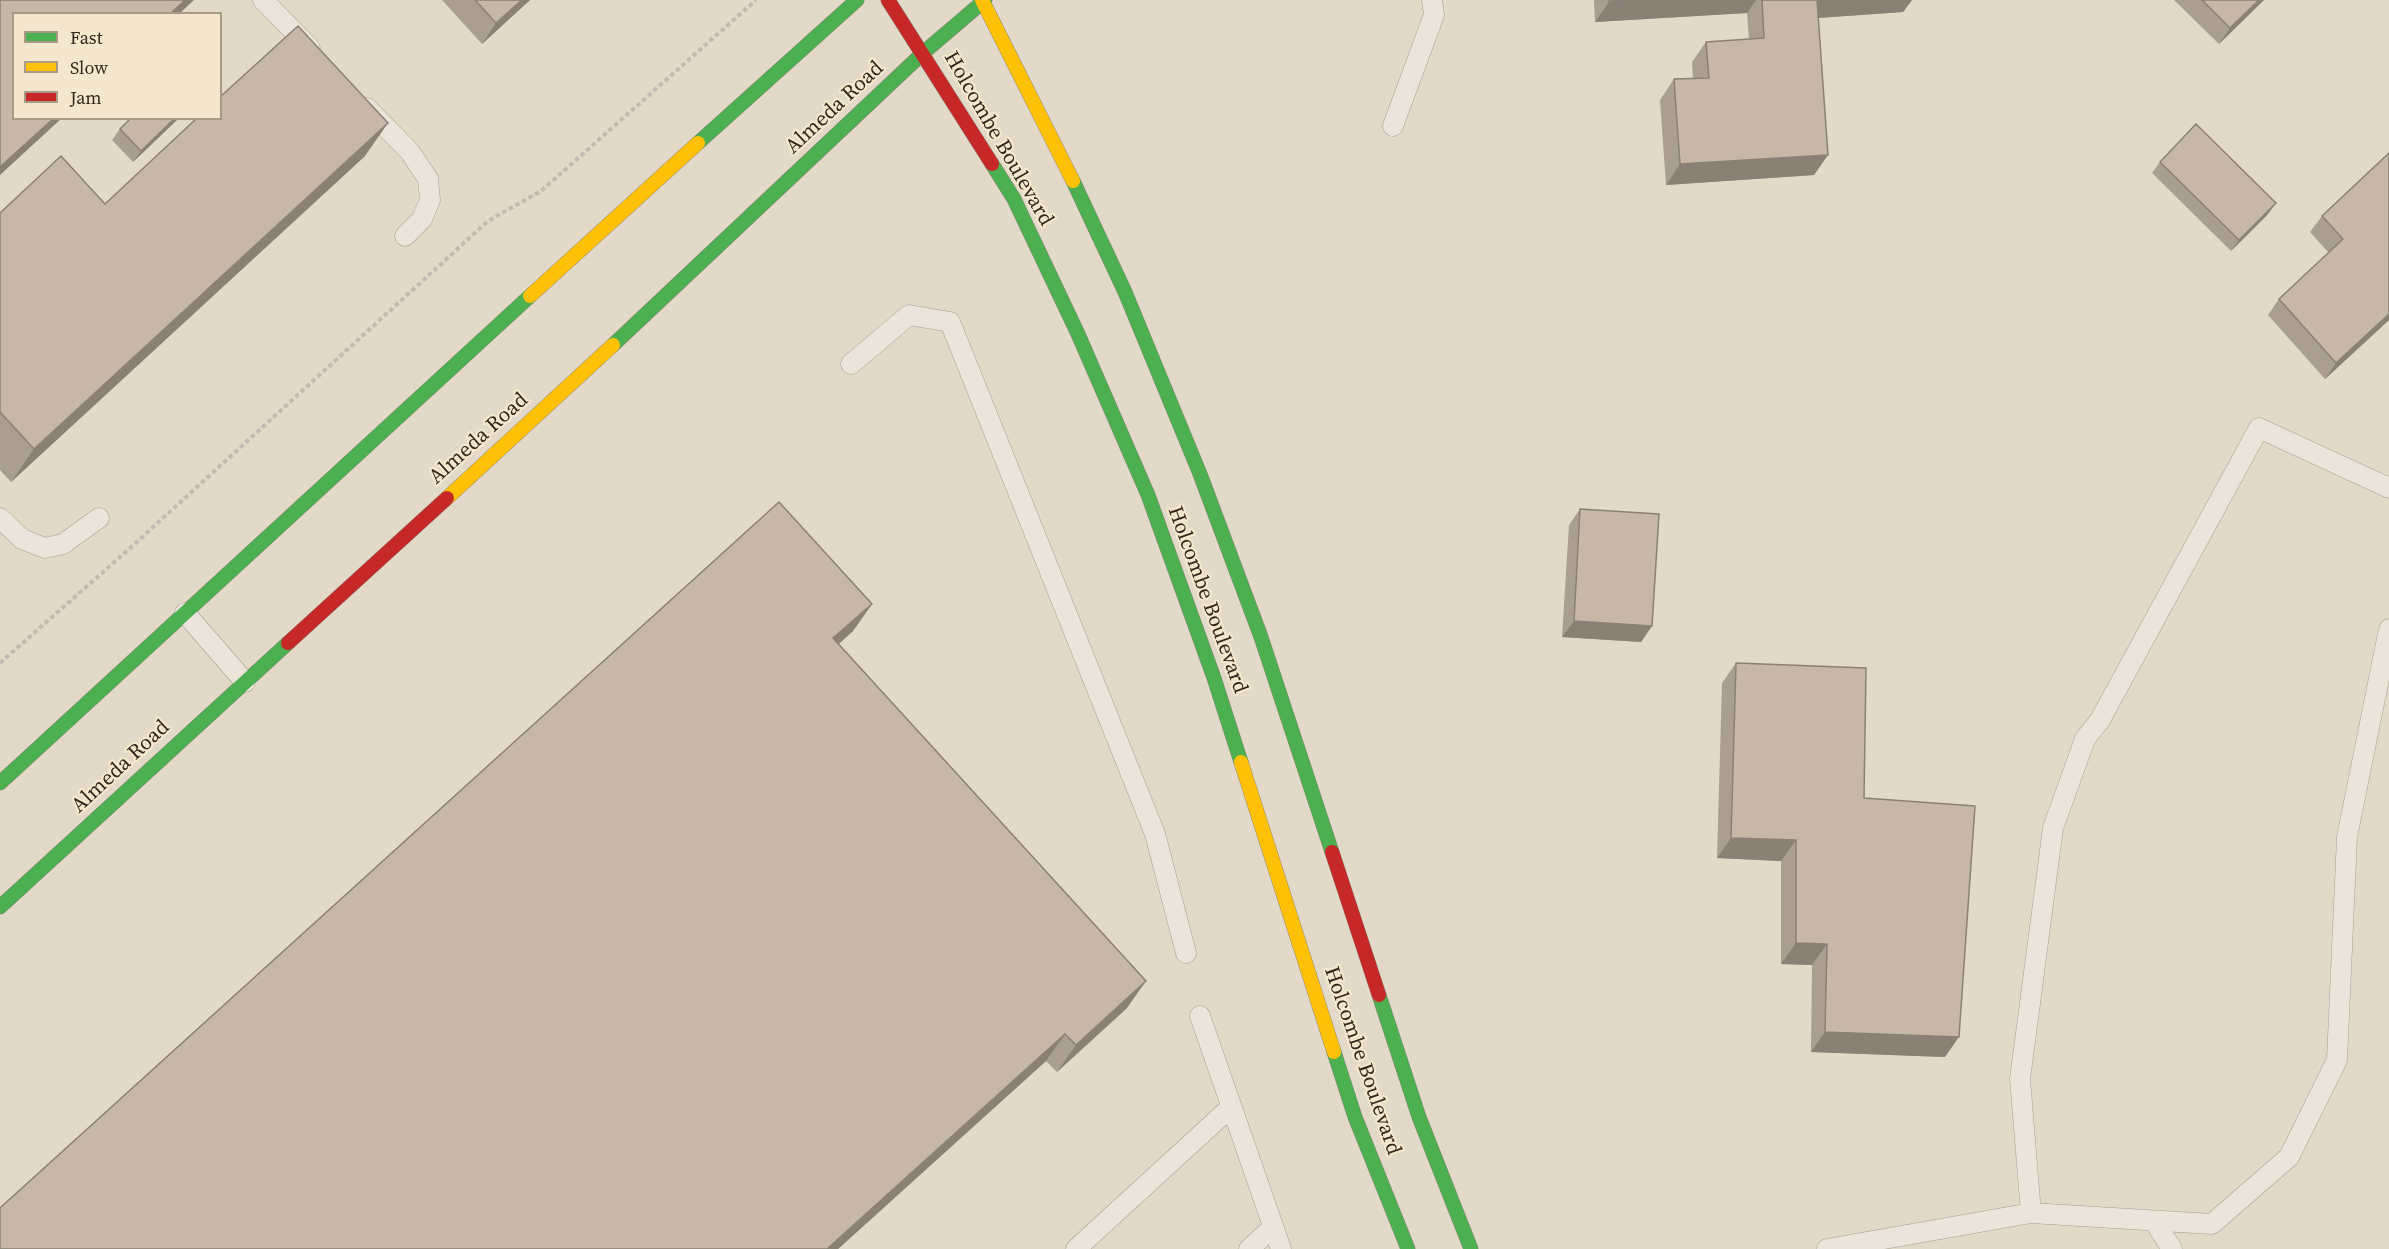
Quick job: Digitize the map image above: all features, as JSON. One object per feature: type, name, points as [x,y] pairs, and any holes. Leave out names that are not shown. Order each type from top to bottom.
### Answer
[{"type":"main road","points":[[0,783],[589,241],[857,0]]},
{"type":"main road","name":"Holcombe Boulevard","points":[[888,0],[1014,199],[1078,334],[1148,495],[1214,678],[1355,1117],[1408,1249]]},
{"type":"main road","name":"Holcombe Boulevard","points":[[983,0],[1058,150],[1125,292],[1200,474],[1261,637],[1419,1117],[1471,1249]]},
{"type":"main road","name":"Almeda Road","points":[[0,907],[652,310],[923,53],[983,0]]},
{"type":"lane","points":[[263,0],[320,59]]},
{"type":"lane","points":[[1394,126],[1434,15],[1432,0]]},
{"type":"lane","points":[[353,93],[410,152],[428,179],[430,200],[422,219],[405,236]]},
{"type":"lane","points":[[851,364],[909,315],[950,322],[1155,834],[1186,953]]},
{"type":"lane","points":[[2031,1213],[2020,1079],[2053,828],[2085,739],[2100,720],[2259,428],[2389,488]]},
{"type":"lane","points":[[0,518],[22,539],[45,548],[63,544],[99,518]]},
{"type":"lane","points":[[185,613],[245,682]]},
{"type":"lane","points":[[1838,1248],[2031,1213],[2211,1224],[2289,1157],[2337,1060],[2347,837],[2389,629]]},
{"type":"lane","points":[[1200,1016],[1281,1249]]},
{"type":"lane","points":[[1076,1249],[1231,1107]]},
{"type":"lane","points":[[2154,1221],[2172,1249]]},
{"type":"lane","points":[[1249,1249],[1273,1227]]},
{"type":"path","points":[[0,663],[128,550],[488,221],[541,191],[756,0]]},
{"type":"building","points":[[0,0],[185,0],[172,12],[12,12],[12,120],[52,120],[0,167]]},
{"type":"building","points":[[475,0],[522,0],[496,23]]},
{"type":"building","points":[[1609,0],[1634,0],[1609,2]]},
{"type":"building","points":[[1762,0],[1817,0],[1828,155],[1680,164],[1674,79],[1709,78],[1706,42],[1764,38]]},
{"type":"building","points":[[2202,0],[2259,0],[2230,28]]},
{"type":"building","points":[[298,26],[388,123],[34,449],[0,412],[0,213],[61,156],[105,204],[195,120],[222,120],[222,95]]},
{"type":"building","points":[[129,120],[173,120],[141,151],[120,129]]},
{"type":"building","points":[[2196,124],[2276,203],[2239,240],[2160,162]]},
{"type":"building","points":[[2389,153],[2389,314],[2336,363],[2279,299],[2343,239],[2322,216]]},
{"type":"building","points":[[779,502],[872,604],[833,638],[1146,981],[1076,1045],[1065,1034],[827,1249],[0,1249],[0,1208]]},
{"type":"building","points":[[1580,509],[1659,514],[1652,626],[1574,621]]},
{"type":"building","points":[[1736,663],[1866,668],[1864,798],[1975,806],[1959,1037],[1825,1032],[1827,944],[1796,943],[1796,840],[1731,838]]},
{"type":"traffic: fast","points":[[698,143],[857,0]]},
{"type":"traffic: fast","points":[[613,345],[923,53],[985,0]]},
{"type":"traffic: fast","points":[[992,164],[1014,199],[1078,334],[1148,495],[1214,678],[1241,762]]},
{"type":"traffic: fast","points":[[1073,181],[1125,292],[1200,474],[1261,637],[1332,852]]},
{"type":"traffic: fast","points":[[0,783],[530,296]]},
{"type":"traffic: fast","points":[[0,907],[288,643]]},
{"type":"traffic: fast","points":[[1379,995],[1419,1117],[1471,1249]]},
{"type":"traffic: fast","points":[[1334,1052],[1355,1117],[1408,1249]]},
{"type":"traffic: slow","points":[[982,0],[1073,181]]},
{"type":"traffic: slow","points":[[530,296],[698,143]]},
{"type":"traffic: slow","points":[[447,498],[613,345]]},
{"type":"traffic: slow","points":[[1241,762],[1334,1052]]},
{"type":"traffic: jam","points":[[888,0],[992,164]]},
{"type":"traffic: jam","points":[[288,643],[447,498]]},
{"type":"traffic: jam","points":[[1332,852],[1379,995]]}]
